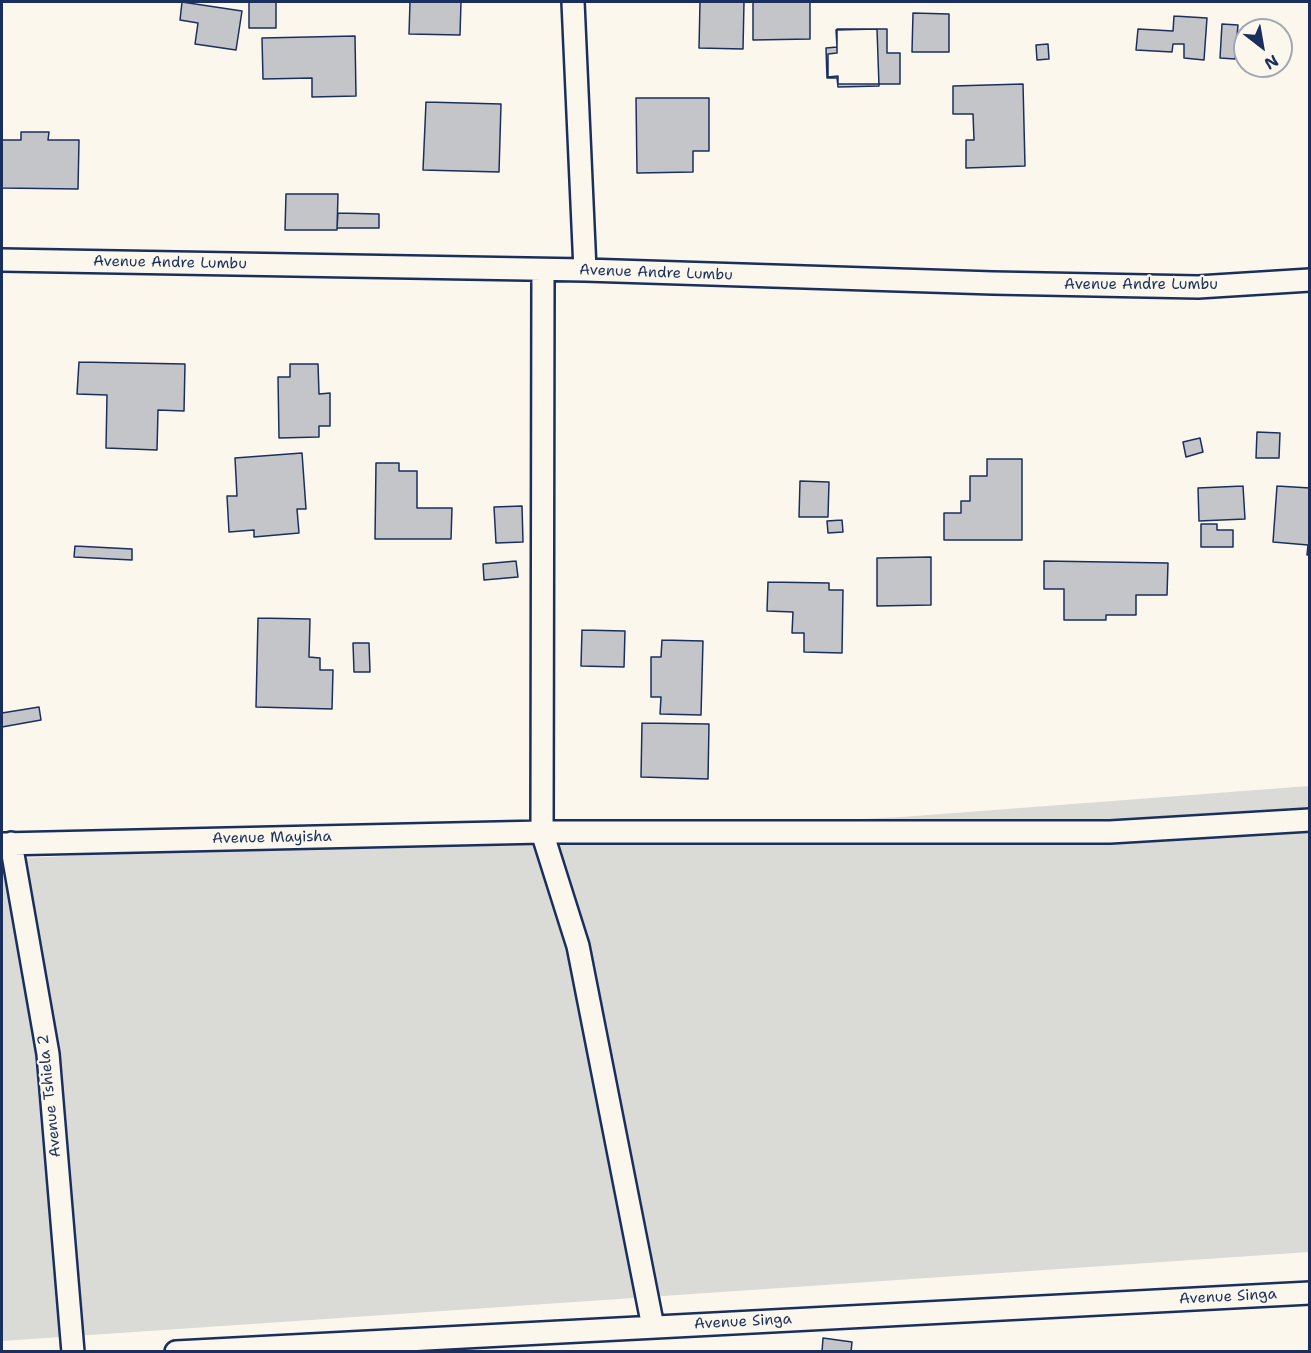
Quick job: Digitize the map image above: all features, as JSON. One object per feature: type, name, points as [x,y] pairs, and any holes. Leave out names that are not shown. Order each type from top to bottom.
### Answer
[{"type":"street","points":[[573,2],[585,270]]},
{"type":"street","name":"Avenue Andre Lumbu","points":[[2,260],[585,270],[981,283],[1198,287],[1310,280]]},
{"type":"street","points":[[543,271],[542,832],[578,946],[653,1327]]},
{"type":"street","name":"Avenue Mayisha","points":[[7,843],[542,832],[1110,832],[1310,820]]},
{"type":"street","name":"Avenue Tshiela 2","points":[[7,843],[48,1054],[73,1352]]},
{"type":"street","name":"Avenue Singa","points":[[176,1352],[1310,1293]]},
{"type":"shaded area","points":[[1309,786],[1309,1252],[2,1341],[2,859],[902,817]]},
{"type":"building","points":[[182,2],[242,11],[236,50],[195,44],[198,23],[180,20]]},
{"type":"building","points":[[249,2],[276,2],[276,28],[249,28]]},
{"type":"building","points":[[410,2],[461,2],[460,35],[409,34]]},
{"type":"building","points":[[700,2],[744,2],[743,49],[699,48]]},
{"type":"building","points":[[753,2],[810,2],[810,39],[753,40]]},
{"type":"building","points":[[913,13],[949,14],[949,52],[912,52]]},
{"type":"building","points":[[1174,16],[1207,18],[1204,60],[1184,58],[1184,44],[1173,44],[1172,52],[1136,50],[1138,29],[1173,31]]},
{"type":"building","points":[[1222,24],[1233,25],[1233,59],[1220,58]]},
{"type":"building","points":[[837,29],[887,29],[887,53],[900,53],[900,84],[838,84],[838,76],[828,77],[828,54],[837,53]]},
{"type":"building","points":[[877,29],[879,86],[838,87],[837,78],[827,78],[826,48],[837,47],[836,30]]},
{"type":"building","points":[[355,36],[356,96],[312,97],[312,78],[263,79],[262,38]]},
{"type":"building","points":[[1048,44],[1049,59],[1037,60],[1036,45]]},
{"type":"building","points":[[1023,84],[1025,166],[966,168],[966,140],[974,140],[973,114],[953,114],[953,86]]},
{"type":"building","points":[[636,98],[709,98],[709,151],[693,151],[693,172],[637,173]]},
{"type":"building","points":[[426,102],[501,104],[499,172],[423,170]]},
{"type":"building","points":[[21,132],[49,132],[48,140],[79,140],[78,189],[2,188],[2,140],[21,140]]},
{"type":"building","points":[[286,194],[338,194],[337,230],[285,230]]},
{"type":"building","points":[[338,213],[379,214],[379,228],[337,228]]},
{"type":"building","points":[[79,362],[185,364],[184,411],[158,410],[157,450],[106,448],[107,395],[77,394]]},
{"type":"building","points":[[290,364],[318,364],[319,394],[330,393],[330,426],[319,426],[319,437],[279,438],[278,377],[290,377]]},
{"type":"building","points":[[1257,432],[1280,433],[1279,458],[1256,458]]},
{"type":"building","points":[[1200,438],[1203,452],[1186,457],[1183,442]]},
{"type":"building","points":[[302,453],[306,509],[297,509],[299,533],[254,537],[254,530],[229,532],[227,496],[237,496],[235,458]]},
{"type":"building","points":[[987,459],[1022,459],[1022,540],[944,540],[944,513],[961,513],[961,501],[970,501],[970,476],[987,476]]},
{"type":"building","points":[[376,463],[399,463],[399,471],[417,471],[417,508],[452,508],[451,539],[375,539]]},
{"type":"building","points":[[800,481],[829,482],[828,517],[799,517]]},
{"type":"building","points":[[1243,486],[1245,519],[1199,521],[1198,488]]},
{"type":"building","points":[[1277,486],[1310,488],[1310,555],[1307,555],[1308,545],[1273,542]]},
{"type":"building","points":[[522,506],[523,542],[496,543],[494,507]]},
{"type":"building","points":[[842,520],[843,532],[828,533],[827,521]]},
{"type":"building","points":[[1201,524],[1217,524],[1217,530],[1233,530],[1233,547],[1201,547]]},
{"type":"building","points":[[75,546],[132,549],[132,560],[74,557]]},
{"type":"building","points":[[931,557],[931,605],[877,606],[877,558]]},
{"type":"building","points":[[516,561],[518,577],[484,580],[483,564]]},
{"type":"building","points":[[1044,561],[1168,563],[1167,595],[1136,595],[1136,615],[1106,615],[1106,620],[1064,620],[1064,589],[1044,589]]},
{"type":"building","points":[[768,582],[829,583],[829,590],[843,590],[842,653],[804,652],[804,633],[792,633],[793,612],[767,611]]},
{"type":"building","points":[[258,618],[310,619],[309,657],[320,658],[320,670],[333,670],[332,709],[256,707]]},
{"type":"building","points":[[582,630],[625,631],[624,667],[581,666]]},
{"type":"building","points":[[662,640],[703,641],[701,715],[660,714],[661,697],[651,697],[651,657],[661,657]]},
{"type":"building","points":[[353,643],[369,643],[370,672],[354,672]]},
{"type":"building","points":[[39,707],[41,720],[2,727],[2,713]]},
{"type":"building","points":[[642,723],[709,724],[708,779],[641,777]]},
{"type":"building","points":[[823,1338],[852,1342],[851,1352],[822,1352]]}]
